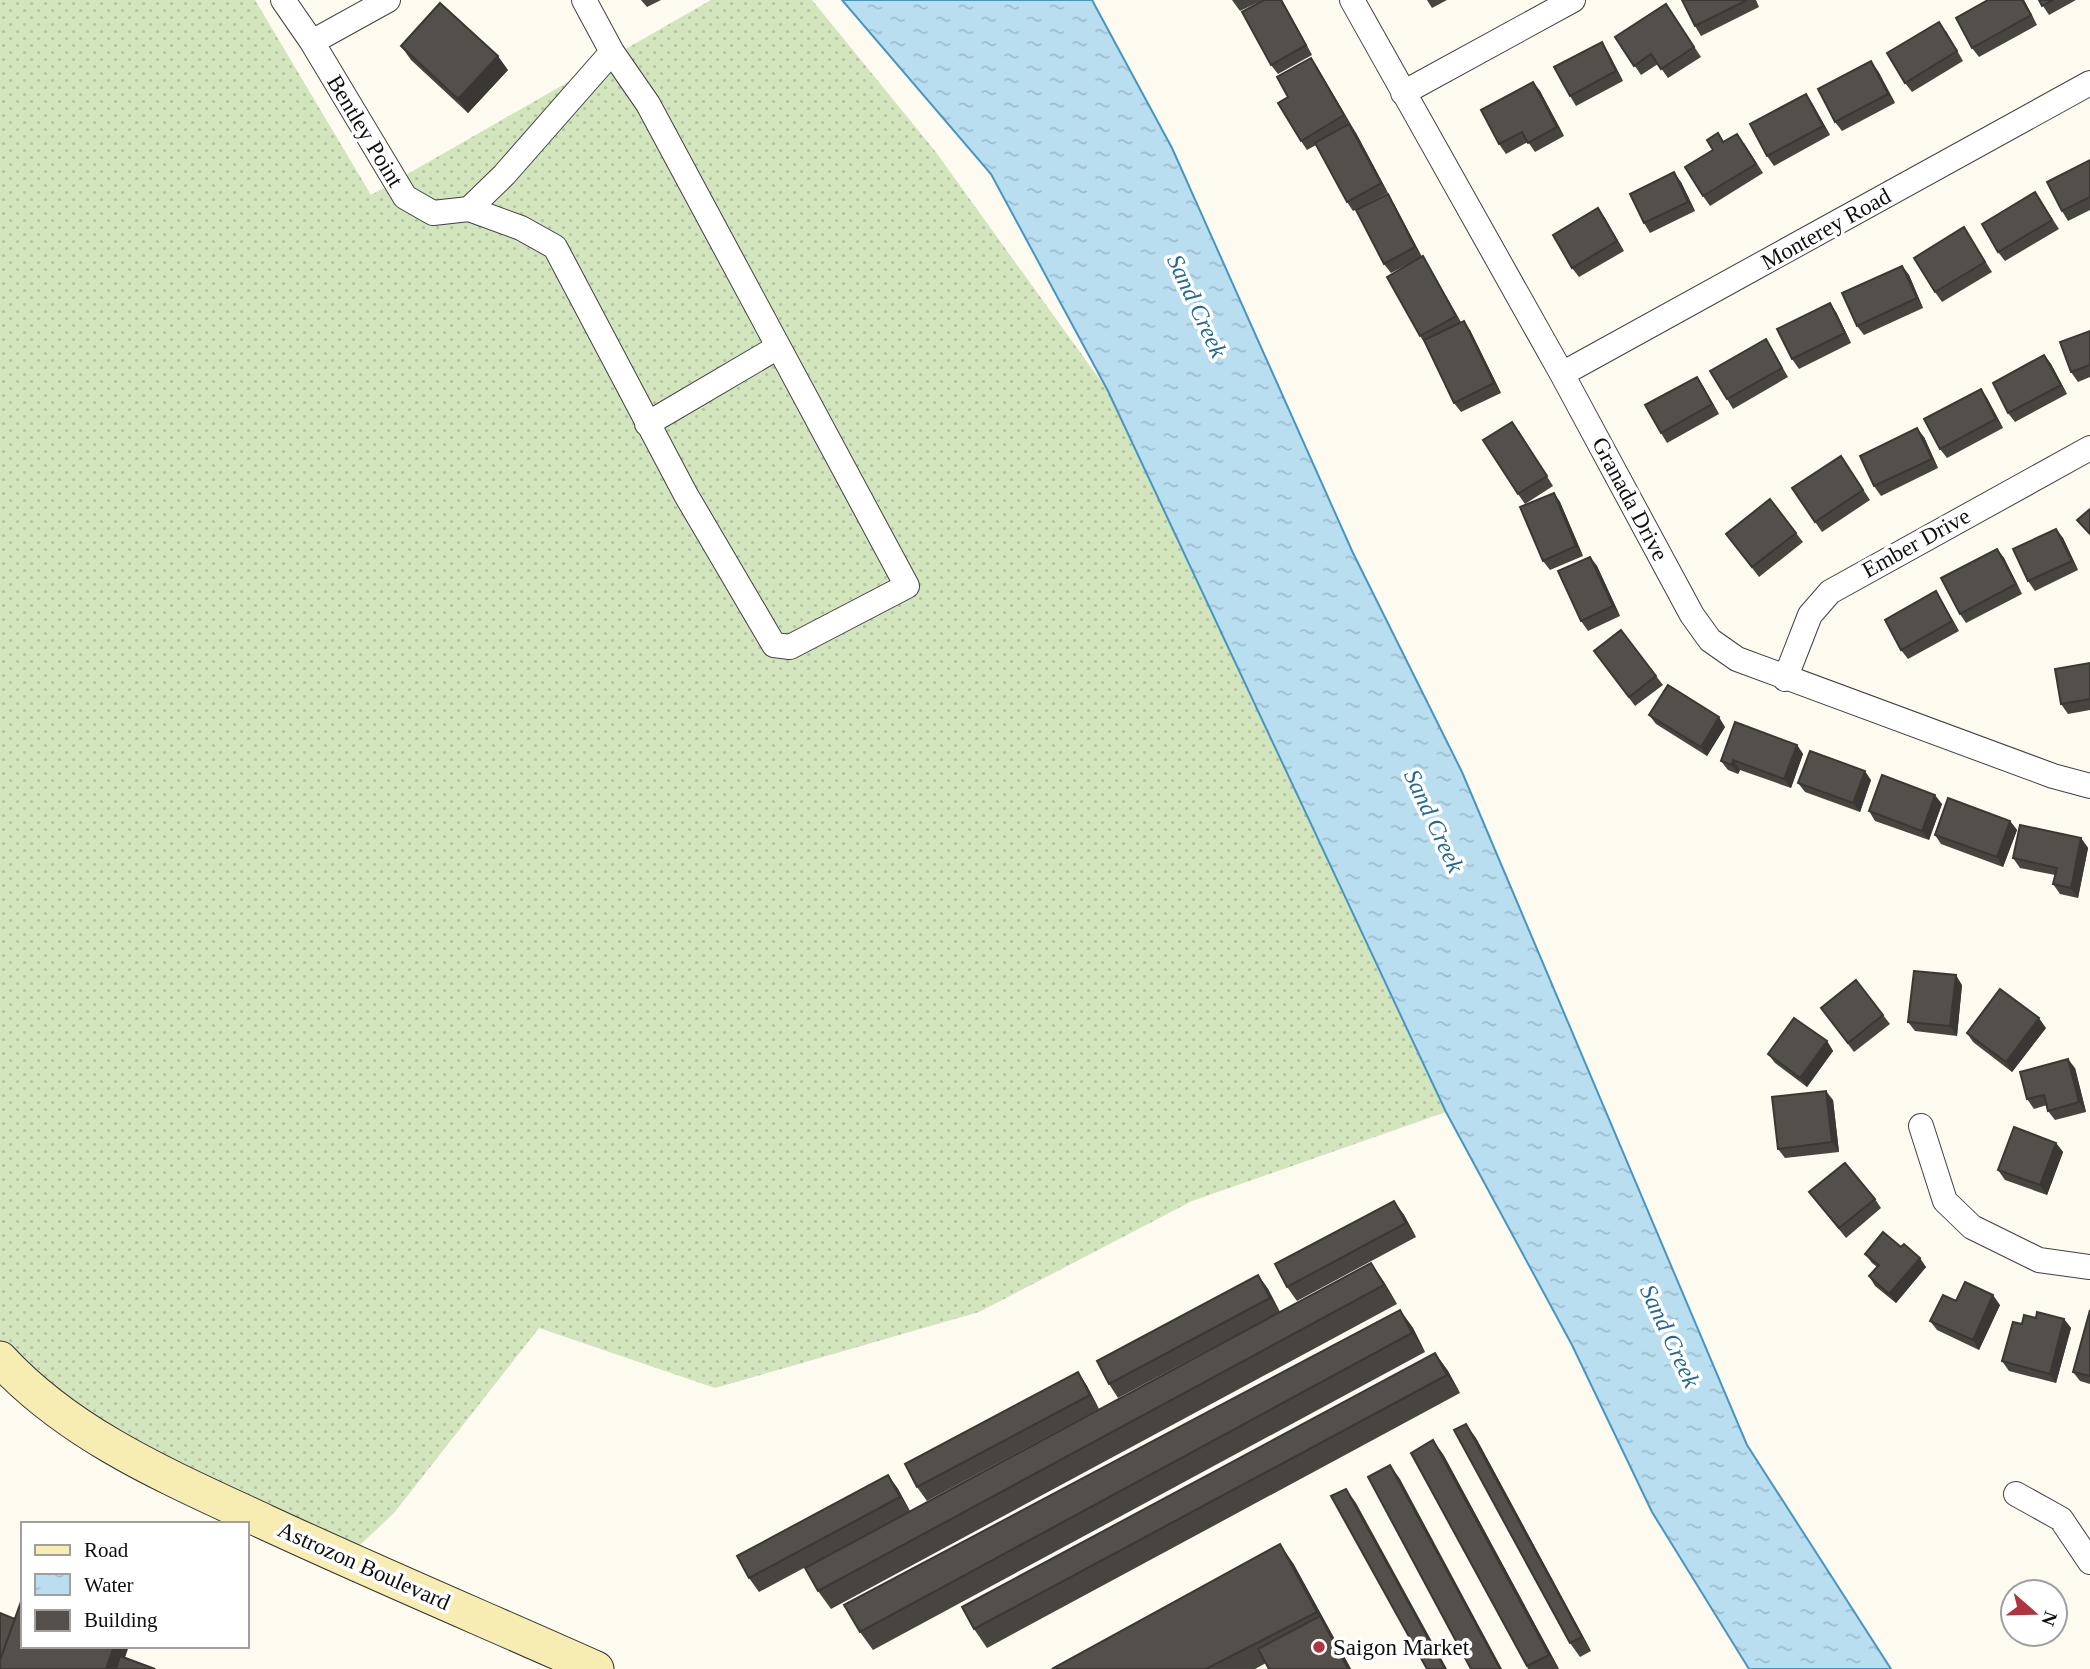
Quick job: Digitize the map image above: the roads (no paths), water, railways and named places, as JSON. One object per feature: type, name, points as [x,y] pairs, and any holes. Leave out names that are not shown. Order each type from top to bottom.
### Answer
[{"type":"main road","name":"Astrozon Boulevard","points":[[0,1359],[51,1405],[145,1466],[345,1559],[596,1669]]},
{"type":"street","name":"Bentley Point","points":[[283,0],[312,42],[405,197],[433,213],[468,209]]},
{"type":"street","points":[[312,42],[388,0]]},
{"type":"street","points":[[584,0],[612,52],[648,104],[907,586],[790,647],[774,645],[685,495],[555,247],[521,228],[468,209],[504,175],[612,52]]},
{"type":"street","name":"Granada Drive","points":[[1352,0],[1562,374],[1692,615],[1710,640],[1737,659],[1785,678],[2053,776],[2090,786]]},
{"type":"street","points":[[1404,93],[1573,0]]},
{"type":"street","name":"Monterey Road","points":[[1562,374],[2090,83]]},
{"type":"street","points":[[647,424],[778,347]]},
{"type":"street","name":"Ember Drive","points":[[1785,678],[1810,615],[1830,592],[2090,448]]},
{"type":"street","points":[[1921,1126],[1945,1201],[1972,1227],[2039,1260],[2071,1266],[2090,1266]]},
{"type":"street","points":[[2016,1494],[2061,1519],[2090,1562]]},
{"type":"water","name":"Sand Creek","points":[[842,0],[1092,0],[1172,148],[1353,553],[1462,772],[1747,1445],[1891,1669],[1749,1669],[1652,1512],[1572,1345],[1446,1112],[1108,391],[991,174]]},
{"type":"place","name":"Saigon Market","points":[[1319,1647]]}]
